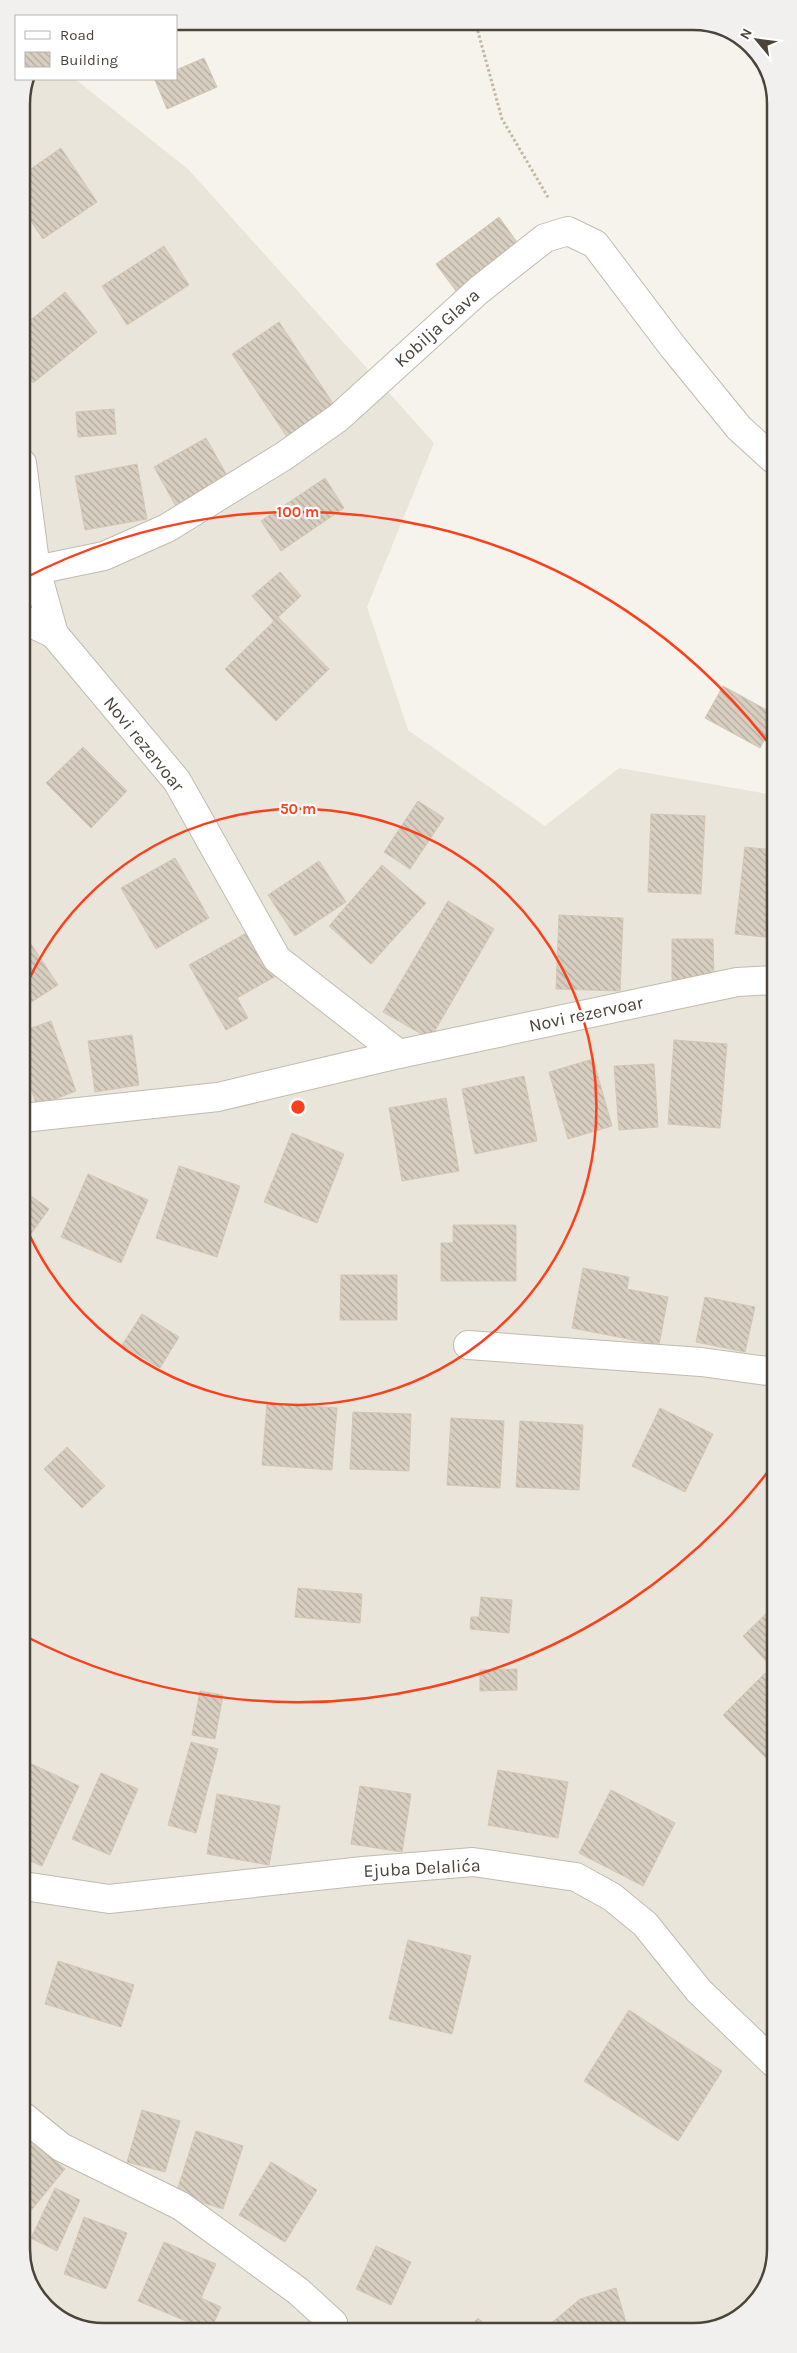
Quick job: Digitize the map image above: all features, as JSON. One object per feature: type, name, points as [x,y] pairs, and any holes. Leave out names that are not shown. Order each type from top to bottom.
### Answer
[{"type":"street","points":[[568,231],[595,244],[673,347],[727,414],[767,453]]},
{"type":"street","name":"Kobilja Glava","points":[[36,570],[104,556],[167,528],[284,456],[338,418],[479,290],[545,238],[568,231]]},
{"type":"street","name":"Novi rezervoar","points":[[30,524],[36,570],[54,634],[177,781],[278,959],[399,1054]]},
{"type":"street","points":[[30,623],[54,634]]},
{"type":"street","name":"Novi rezervoar","points":[[30,1117],[218,1097],[399,1054],[737,982],[767,980]]},
{"type":"street","points":[[468,1345],[701,1362],[767,1371]]},
{"type":"street","name":"Ejuba Delalića","points":[[30,1887],[109,1898],[363,1871],[473,1862],[576,1877],[612,1897],[645,1924],[699,1991],[767,2056]]},
{"type":"street","points":[[30,2122],[61,2147],[181,2206],[298,2291],[333,2323]]},
{"type":"path","points":[[477,30],[502,119],[568,231]]},
{"type":"shaded area","points":[[34,80],[76,80],[189,170],[434,443],[367,607],[408,730],[545,826],[619,768],[767,794],[767,2249],[763,2273],[752,2294],[734,2311],[712,2320],[693,2323],[89,2322],[67,2313],[48,2298],[36,2278],[30,2249],[30,104],[31,89]]},
{"type":"building","points":[[204,58],[217,87],[167,109],[155,80],[178,80],[178,69]]},
{"type":"building","points":[[61,148],[97,202],[43,239],[30,220],[30,169]]},
{"type":"building","points":[[499,217],[519,245],[456,291],[436,264]]},
{"type":"building","points":[[164,246],[189,285],[127,325],[102,286]]},
{"type":"building","points":[[65,292],[97,332],[33,383],[30,379],[30,320]]},
{"type":"building","points":[[279,322],[336,408],[289,440],[232,354]]},
{"type":"building","points":[[114,409],[116,434],[78,437],[76,412]]},
{"type":"building","points":[[206,438],[229,479],[177,508],[154,467]]},
{"type":"building","points":[[137,464],[147,519],[85,530],[75,476]]},
{"type":"building","points":[[325,478],[344,508],[281,551],[261,521]]},
{"type":"building","points":[[280,572],[301,596],[274,621],[252,596]]},
{"type":"building","points":[[278,617],[329,669],[276,721],[225,669]]},
{"type":"building","points":[[723,686],[767,710],[767,736],[760,748],[705,718]]},
{"type":"building","points":[[83,747],[127,791],[91,828],[46,783]]},
{"type":"building","points":[[418,801],[444,818],[410,869],[384,852]]},
{"type":"building","points":[[651,814],[705,816],[701,894],[648,892]]},
{"type":"building","points":[[745,847],[767,849],[767,937],[735,934]]},
{"type":"building","points":[[175,858],[209,918],[156,949],[121,888]]},
{"type":"building","points":[[319,861],[346,902],[295,936],[268,895]]},
{"type":"building","points":[[382,865],[426,903],[371,964],[329,926]]},
{"type":"building","points":[[448,901],[494,929],[430,1039],[383,1012]]},
{"type":"building","points":[[559,915],[623,918],[620,991],[556,989]]},
{"type":"building","points":[[250,931],[276,976],[237,998],[248,1018],[226,1030],[189,965]]},
{"type":"building","points":[[672,939],[713,939],[714,979],[672,980]]},
{"type":"building","points":[[30,943],[58,985],[30,1003]]},
{"type":"building","points":[[51,1021],[76,1091],[37,1106],[30,1086],[30,1028]]},
{"type":"building","points":[[132,1035],[139,1085],[95,1092],[88,1041]]},
{"type":"building","points":[[674,1040],[727,1044],[720,1128],[668,1124]]},
{"type":"building","points":[[593,1059],[612,1126],[568,1139],[549,1072]]},
{"type":"building","points":[[654,1064],[658,1127],[619,1130],[614,1066]]},
{"type":"building","points":[[524,1076],[537,1141],[475,1154],[462,1089]]},
{"type":"building","points":[[446,1098],[459,1171],[402,1181],[389,1108]]},
{"type":"building","points":[[292,1133],[344,1154],[317,1223],[264,1202]]},
{"type":"building","points":[[179,1166],[240,1186],[217,1257],[156,1238]]},
{"type":"building","points":[[88,1174],[148,1200],[121,1263],[61,1237]]},
{"type":"building","points":[[30,1195],[49,1209],[30,1235]]},
{"type":"building","points":[[453,1225],[516,1225],[516,1281],[441,1281],[441,1243],[453,1243]]},
{"type":"building","points":[[583,1268],[629,1277],[627,1289],[668,1297],[659,1345],[572,1328]]},
{"type":"building","points":[[341,1275],[397,1275],[397,1320],[340,1320]]},
{"type":"building","points":[[705,1297],[755,1307],[745,1352],[696,1342]]},
{"type":"building","points":[[142,1314],[179,1337],[160,1368],[122,1345]]},
{"type":"building","points":[[267,1403],[337,1408],[332,1470],[262,1465]]},
{"type":"building","points":[[660,1408],[713,1434],[685,1492],[632,1466]]},
{"type":"building","points":[[353,1412],[411,1414],[409,1471],[350,1469]]},
{"type":"building","points":[[451,1418],[504,1421],[500,1488],[447,1485]]},
{"type":"building","points":[[520,1421],[583,1425],[579,1490],[516,1487]]},
{"type":"building","points":[[67,1447],[105,1486],[82,1508],[44,1469]]},
{"type":"building","points":[[298,1588],[362,1594],[360,1623],[295,1617]]},
{"type":"building","points":[[481,1597],[512,1600],[509,1633],[470,1629],[471,1617],[479,1617]]},
{"type":"building","points":[[767,1613],[767,1662],[743,1636]]},
{"type":"building","points":[[517,1669],[517,1690],[480,1691],[480,1670]]},
{"type":"building","points":[[765,1673],[767,1675],[767,1759],[723,1715]]},
{"type":"building","points":[[200,1691],[223,1695],[215,1739],[192,1735]]},
{"type":"building","points":[[191,1742],[218,1749],[196,1833],[168,1825]]},
{"type":"building","points":[[30,1763],[79,1786],[42,1866],[30,1861]]},
{"type":"building","points":[[498,1770],[568,1782],[558,1838],[488,1825]]},
{"type":"building","points":[[101,1773],[138,1789],[110,1855],[72,1839]]},
{"type":"building","points":[[360,1786],[411,1794],[402,1852],[351,1844]]},
{"type":"building","points":[[611,1790],[675,1823],[643,1886],[579,1853]]},
{"type":"building","points":[[217,1794],[280,1806],[269,1865],[207,1854]]},
{"type":"building","points":[[408,1940],[471,1956],[452,2034],[389,2019]]},
{"type":"building","points":[[58,1961],[134,1985],[121,2027],[45,2004]]},
{"type":"building","points":[[629,2010],[722,2071],[678,2141],[584,2081]]},
{"type":"building","points":[[142,2110],[180,2121],[165,2172],[127,2162]]},
{"type":"building","points":[[196,2131],[243,2146],[223,2209],[176,2194]]},
{"type":"building","points":[[32,2142],[65,2169],[30,2212],[30,2145]]},
{"type":"building","points":[[271,2162],[317,2190],[285,2242],[239,2215]]},
{"type":"building","points":[[55,2188],[80,2200],[57,2251],[31,2238]]},
{"type":"building","points":[[84,2217],[127,2233],[106,2289],[64,2274]]},
{"type":"building","points":[[164,2242],[216,2264],[201,2298],[221,2307],[214,2323],[191,2323],[138,2301]]},
{"type":"building","points":[[376,2246],[411,2262],[391,2305],[356,2289]]},
{"type":"building","points":[[616,2288],[626,2323],[551,2323],[580,2299]]},
{"type":"building","points":[[478,2318],[483,2323],[473,2323]]}]
